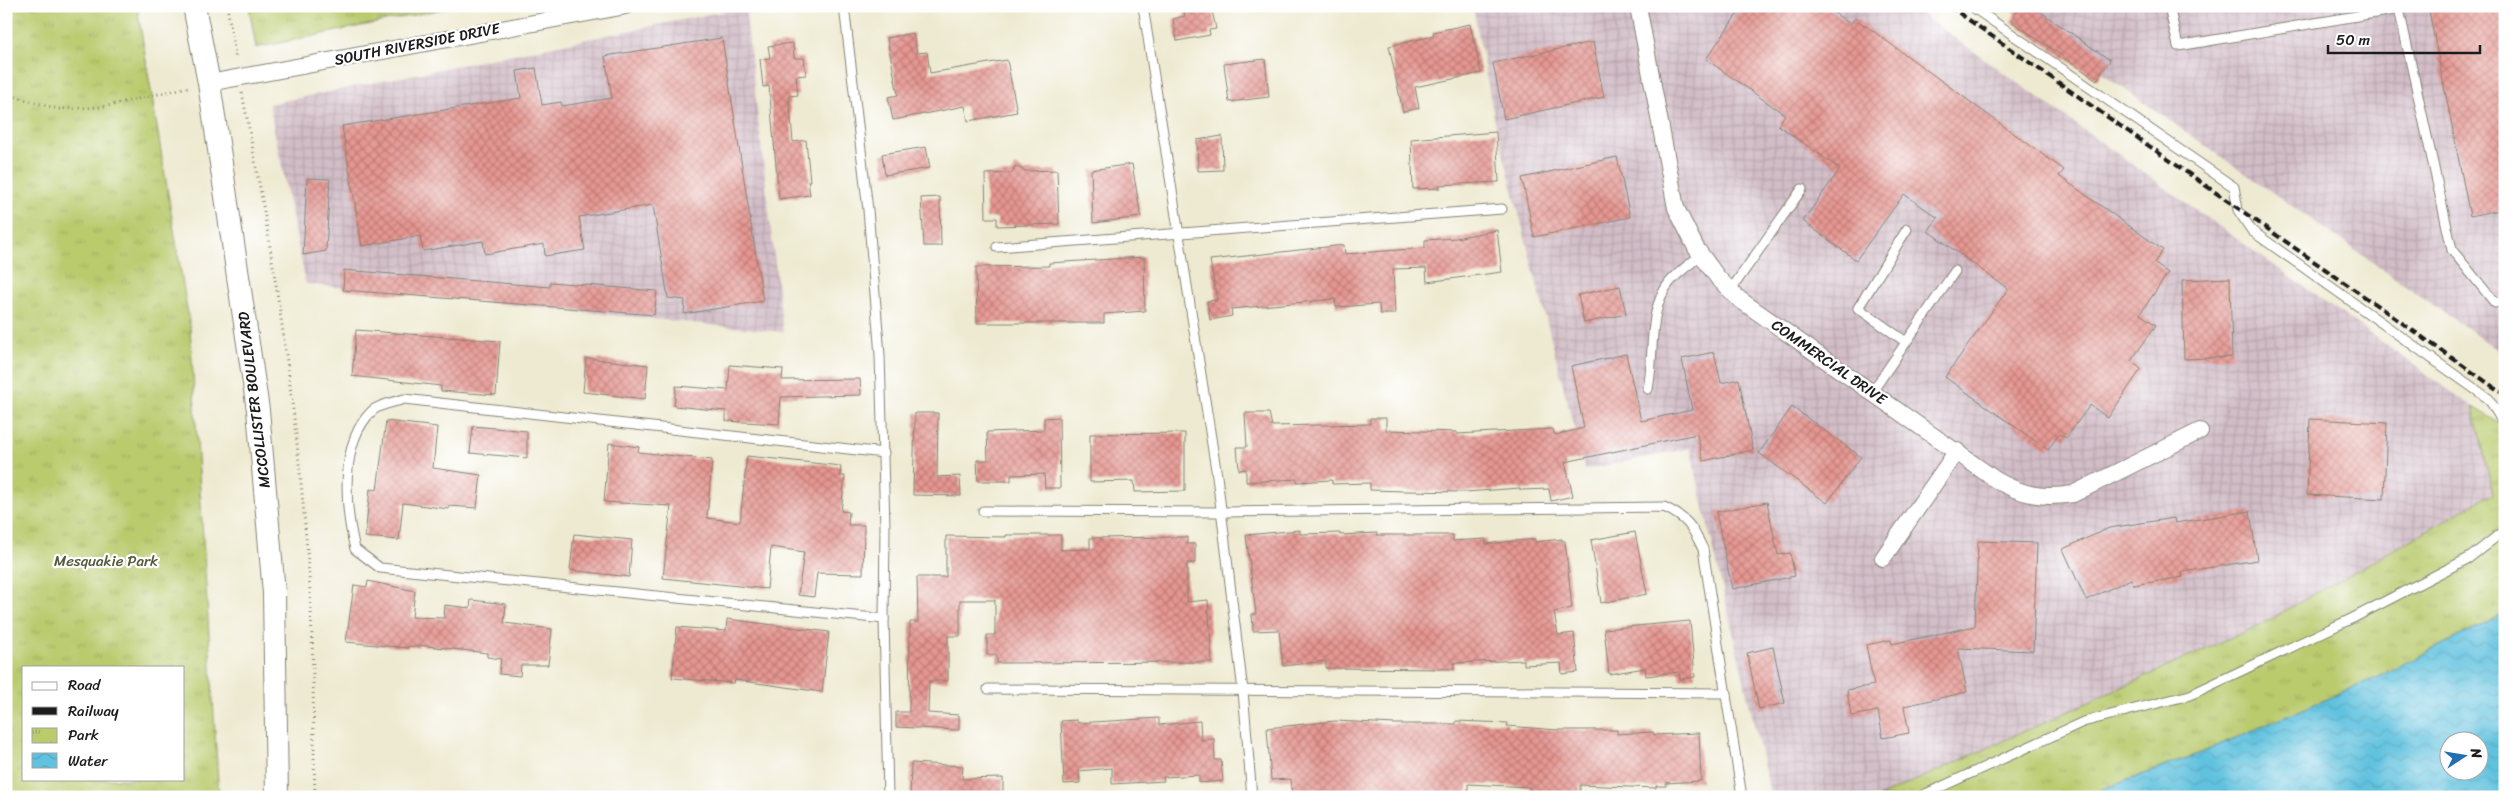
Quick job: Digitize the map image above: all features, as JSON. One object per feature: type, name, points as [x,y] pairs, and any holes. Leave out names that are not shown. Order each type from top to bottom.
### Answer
[{"type":"main road","name":"MCCOLLISTER BOULEVARD","points":[[194,6],[209,83],[258,410],[274,594],[277,797]]},
{"type":"street","name":"SOUTH RIVERSIDE DRIVE","points":[[209,83],[626,6]]},
{"type":"street","name":"COMMERCIAL DRIVE","points":[[1638,6],[1676,208],[1701,255],[1730,291],[1739,299],[2014,491],[2034,496],[2052,497],[2073,494],[2200,431]]},
{"type":"street","points":[[1883,558],[1957,451]]},
{"type":"lane","points":[[844,6],[875,282],[884,453],[884,619],[888,797]]},
{"type":"lane","points":[[1143,6],[1222,512],[1243,691],[1252,797]]},
{"type":"lane","points":[[1971,6],[2234,187],[2238,210],[2252,231],[2489,399],[2505,426]]},
{"type":"lane","points":[[2169,6],[2178,46],[2399,8],[2452,250],[2495,303],[2505,300]]},
{"type":"lane","points":[[1730,291],[1802,189]]},
{"type":"lane","points":[[997,247],[1502,209]]},
{"type":"lane","points":[[1906,342],[1858,308],[1907,229]]},
{"type":"lane","points":[[1648,388],[1652,367],[1654,328],[1659,302],[1668,285],[1701,255]]},
{"type":"lane","points":[[1872,392],[1955,271]]},
{"type":"lane","points":[[884,453],[404,400],[373,409],[354,435],[346,501],[355,549],[380,568],[884,619]]},
{"type":"lane","points":[[983,511],[1222,512],[1664,507],[1683,517],[1695,532],[1703,549],[1742,797]]},
{"type":"lane","points":[[1919,797],[2083,722],[2190,695],[2353,618],[2469,558],[2505,530]]},
{"type":"lane","points":[[988,689],[1727,693]]},
{"type":"path","points":[[228,6],[239,77],[262,193],[292,395],[310,593],[315,797]]},
{"type":"path","points":[[6,94],[58,109],[103,107],[209,83]]},
{"type":"shaded area","points":[[1473,6],[1910,6],[2473,407],[2494,492],[2260,625],[1879,797],[1771,797],[1690,448],[1585,470],[1494,117]]},
{"type":"shaded area","points":[[2006,6],[2505,6],[2505,355]]},
{"type":"shaded area","points":[[745,7],[783,332],[306,284],[269,104]]},
{"type":"green space","name":"Mesquakie Park","points":[[6,6],[137,6],[190,327],[219,797],[6,797]]},
{"type":"green space","points":[[249,6],[457,6],[256,48]]},
{"type":"green space","points":[[2473,407],[2505,427],[2505,613],[2378,677],[2198,754],[2082,797],[1879,797],[2260,625],[2493,493]]},
{"type":"water","points":[[2505,613],[2505,797],[2082,797],[2198,754],[2378,677]]},
{"type":"building","points":[[1183,6],[1211,6],[1216,29],[1209,30],[1210,35],[1177,41],[1173,19],[1185,16]]},
{"type":"building","points":[[1743,6],[1825,6],[1850,24],[1855,18],[2064,170],[2059,176],[2163,250],[2154,263],[2168,273],[2140,314],[2156,325],[2131,361],[2141,369],[2108,418],[2090,405],[2066,438],[2059,434],[2048,450],[1945,377],[2008,289],[1928,231],[1938,218],[1904,194],[1856,260],[1803,221],[1840,169],[1778,125],[1785,115],[1706,59]]},
{"type":"building","points":[[2021,6],[2032,6],[2110,60],[2097,80],[2011,21]]},
{"type":"building","points":[[2428,6],[2505,6],[2505,209],[2470,216]]},
{"type":"building","points":[[1470,24],[1481,73],[1415,87],[1419,108],[1403,112],[1389,46],[1434,36],[1433,32]]},
{"type":"building","points":[[913,33],[917,53],[927,52],[930,73],[1007,60],[1017,112],[968,121],[965,106],[893,120],[888,97],[898,95],[887,38]]},
{"type":"building","points":[[722,38],[763,301],[684,314],[685,300],[668,298],[653,205],[579,217],[585,250],[545,256],[544,244],[485,254],[483,241],[423,251],[420,236],[362,246],[342,126],[521,98],[517,71],[536,68],[542,105],[561,102],[562,106],[612,98],[605,56]]},
{"type":"building","points":[[1593,42],[1604,97],[1504,119],[1493,63]]},
{"type":"building","points":[[793,43],[794,58],[804,58],[806,75],[796,76],[798,95],[789,96],[793,142],[806,140],[810,195],[779,199],[769,86],[763,87],[760,59],[770,58],[768,46]]},
{"type":"building","points":[[1265,59],[1269,97],[1229,102],[1224,64]]},
{"type":"building","points":[[1496,132],[1499,182],[1439,185],[1440,188],[1413,189],[1411,139]]},
{"type":"building","points":[[1222,136],[1223,170],[1198,171],[1197,140]]},
{"type":"building","points":[[926,147],[930,168],[885,175],[882,154]]},
{"type":"building","points":[[1617,157],[1630,217],[1534,237],[1522,178]]},
{"type":"building","points":[[1132,164],[1141,217],[1093,223],[1091,170]]},
{"type":"building","points":[[1015,166],[1025,171],[1057,170],[1059,224],[997,226],[997,218],[986,218],[985,174],[1012,173]]},
{"type":"building","points":[[307,178],[330,179],[326,251],[303,255]]},
{"type":"building","points":[[940,197],[941,246],[924,246],[921,198]]},
{"type":"building","points":[[1497,230],[1502,272],[1427,282],[1426,268],[1393,269],[1395,314],[1380,314],[1379,304],[1336,307],[1335,299],[1231,309],[1232,316],[1210,320],[1207,301],[1217,300],[1210,260],[1344,245],[1345,254],[1425,248],[1425,240],[1456,238]]},
{"type":"building","points":[[1144,257],[1145,311],[1104,314],[1104,323],[977,323],[976,267],[1049,266],[1049,263]]},
{"type":"building","points":[[344,270],[550,287],[550,282],[657,291],[654,315],[343,290]]},
{"type":"building","points":[[2230,278],[2232,357],[2184,359],[2182,280]]},
{"type":"building","points":[[1620,286],[1626,314],[1584,323],[1578,295]]},
{"type":"building","points":[[356,330],[500,341],[496,395],[441,391],[441,386],[352,376]]},
{"type":"building","points":[[1714,352],[1721,383],[1739,379],[1753,450],[1703,461],[1697,434],[1565,462],[1573,496],[1551,501],[1549,489],[1520,490],[1520,488],[1466,492],[1405,491],[1370,490],[1370,483],[1332,484],[1332,480],[1297,482],[1297,479],[1246,482],[1246,469],[1239,470],[1237,447],[1247,447],[1245,413],[1269,413],[1272,426],[1370,424],[1370,418],[1386,418],[1386,430],[1457,432],[1457,434],[1553,429],[1555,435],[1584,428],[1571,366],[1626,354],[1641,421],[1692,410],[1682,359]]},
{"type":"building","points":[[586,358],[648,365],[645,399],[583,392]]},
{"type":"building","points":[[730,365],[783,369],[782,380],[860,379],[861,395],[781,397],[779,424],[726,421],[726,411],[674,406],[676,386],[728,390]]},
{"type":"building","points":[[1792,407],[1861,457],[1827,503],[1759,453]]},
{"type":"building","points":[[915,413],[938,413],[937,477],[960,476],[961,496],[913,495]]},
{"type":"building","points":[[1059,417],[1060,488],[1045,488],[1044,474],[1011,475],[1011,481],[978,481],[977,460],[988,460],[987,432],[1044,430],[1044,418]]},
{"type":"building","points":[[2310,419],[2387,423],[2384,499],[2307,495]]},
{"type":"building","points":[[386,421],[437,427],[433,468],[481,475],[477,508],[449,506],[449,509],[403,503],[399,540],[365,537],[370,489],[377,490]]},
{"type":"building","points":[[473,426],[527,431],[527,458],[470,453]]},
{"type":"building","points":[[1185,433],[1185,491],[1135,492],[1134,481],[1090,482],[1090,434]]},
{"type":"building","points":[[609,443],[639,447],[638,452],[712,460],[707,518],[740,522],[747,456],[841,466],[840,476],[845,476],[841,511],[849,512],[848,525],[864,525],[863,574],[817,573],[814,597],[798,595],[804,552],[771,547],[767,589],[663,578],[671,506],[604,502]]},
{"type":"building","points":[[1767,502],[1778,555],[1790,553],[1795,576],[1732,589],[1716,512]]},
{"type":"building","points":[[2250,511],[2257,560],[2182,572],[2183,577],[2134,585],[2131,579],[2086,600],[2063,549],[2109,528],[2174,518],[2175,523]]},
{"type":"building","points":[[1300,530],[1300,534],[1340,533],[1340,535],[1377,533],[1377,535],[1453,535],[1453,541],[1486,539],[1486,544],[1535,539],[1535,542],[1562,539],[1562,541],[1565,541],[1572,608],[1554,612],[1558,635],[1574,633],[1578,672],[1562,674],[1561,663],[1524,665],[1524,660],[1454,663],[1454,669],[1326,668],[1326,661],[1283,666],[1279,630],[1253,631],[1252,614],[1256,614],[1246,535]]},
{"type":"building","points":[[1635,532],[1647,594],[1601,603],[1591,540]]},
{"type":"building","points":[[574,534],[632,540],[629,577],[570,570]]},
{"type":"building","points":[[1006,535],[1061,535],[1061,550],[1090,549],[1090,538],[1187,537],[1187,544],[1195,544],[1195,563],[1187,563],[1187,602],[1208,600],[1212,662],[997,663],[997,655],[987,655],[987,635],[995,635],[995,600],[960,600],[960,636],[948,636],[948,681],[929,681],[928,713],[959,715],[959,730],[896,727],[896,712],[909,712],[910,622],[918,622],[917,577],[946,577],[946,536],[1006,537]]},
{"type":"building","points":[[1978,541],[2037,543],[2033,651],[1958,648],[1967,692],[1904,706],[1909,733],[1883,738],[1878,711],[1851,716],[1847,690],[1874,685],[1866,645],[1891,640],[1892,644],[1975,626]]},
{"type":"building","points":[[368,581],[415,591],[412,617],[444,618],[445,605],[470,608],[471,600],[506,604],[504,623],[552,629],[548,665],[521,665],[520,676],[499,674],[501,659],[487,657],[487,653],[419,645],[419,647],[408,646],[408,648],[346,642],[354,585],[367,587]]},
{"type":"building","points":[[727,619],[829,632],[822,692],[735,680],[734,683],[672,678],[677,627],[726,631]]},
{"type":"building","points":[[1690,621],[1695,677],[1680,679],[1679,672],[1646,676],[1645,668],[1609,674],[1604,629]]},
{"type":"building","points":[[1773,647],[1785,703],[1759,709],[1747,653]]},
{"type":"building","points":[[1159,718],[1159,725],[1200,721],[1201,740],[1214,739],[1215,760],[1221,760],[1223,781],[1199,783],[1199,775],[1163,777],[1164,781],[1112,784],[1112,768],[1079,771],[1080,783],[1064,784],[1061,721],[1077,720],[1077,723]]},
{"type":"building","points":[[1335,721],[1395,724],[1456,724],[1456,721],[1508,723],[1507,726],[1557,730],[1617,730],[1617,734],[1653,732],[1654,735],[1699,733],[1701,781],[1666,783],[1666,786],[1656,786],[1656,788],[1580,785],[1580,797],[1530,797],[1530,787],[1468,784],[1468,797],[1292,797],[1291,779],[1271,780],[1267,728]]},
{"type":"building","points":[[911,763],[963,766],[962,779],[1003,778],[1003,796],[910,797]]},
{"type":"railway","points":[[1949,6],[2505,395]]}]
